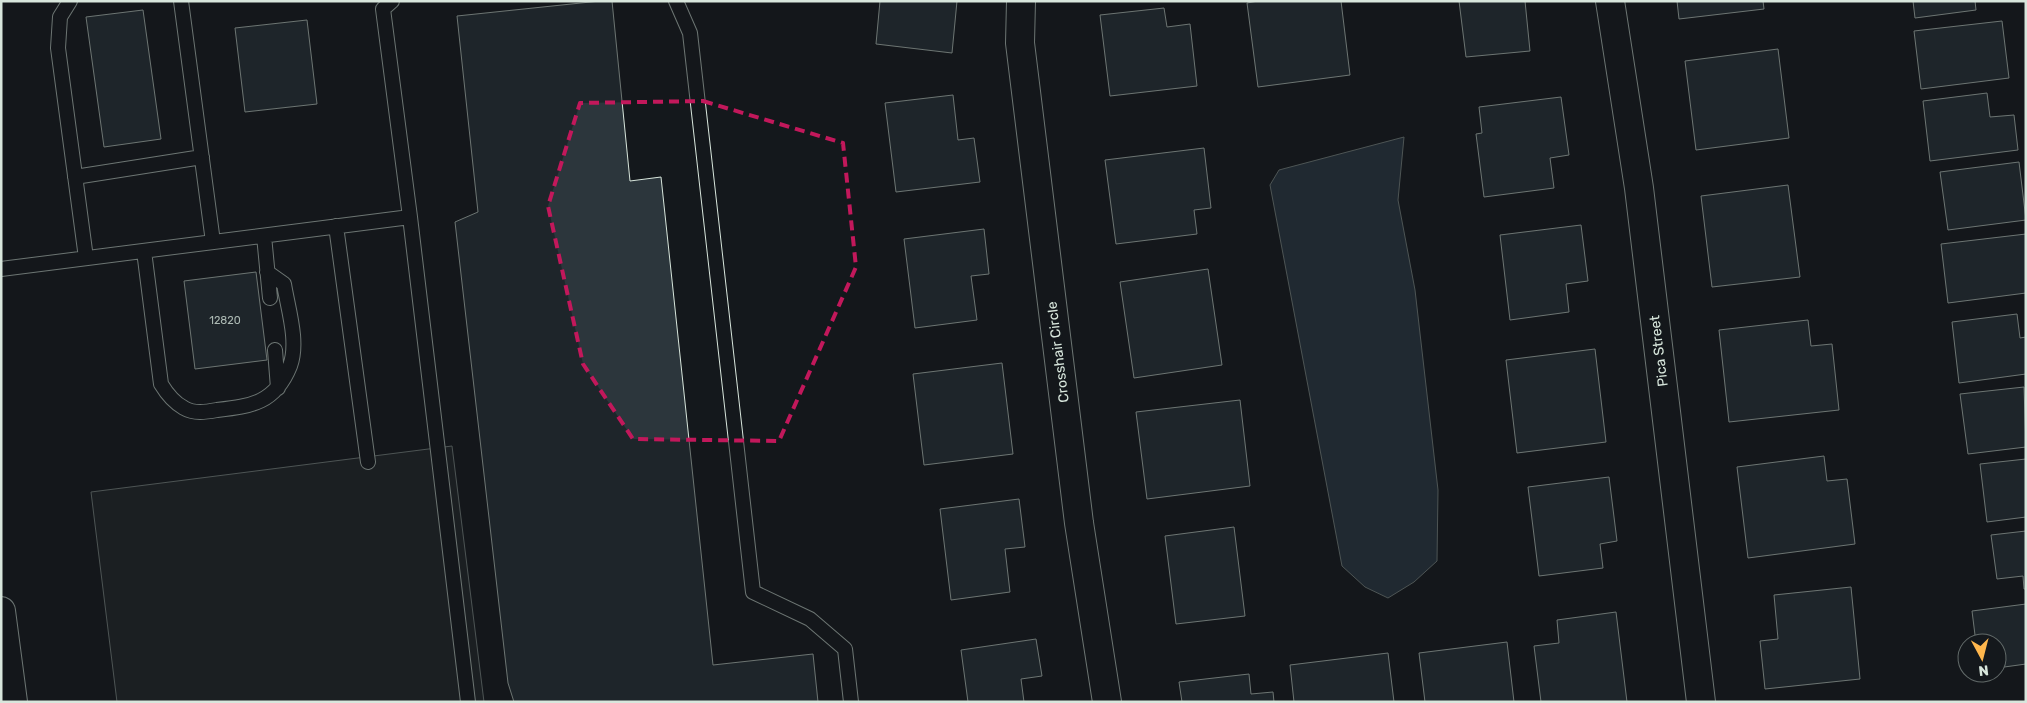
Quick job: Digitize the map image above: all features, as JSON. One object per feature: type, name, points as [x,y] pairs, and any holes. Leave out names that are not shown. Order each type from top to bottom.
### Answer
[{"type":"street","name":"Crosshair Circle","points":[[1021,1],[1020,43],[1079,523],[1106,702]]},
{"type":"street","name":"Pica Street","points":[[1610,1],[1639,188],[1701,702]]},
{"type":"street","points":[[1,611],[13,702]]},
{"type":"lane","points":[[70,1],[60,17],[58,48],[86,258]]},
{"type":"lane","points":[[181,1],[213,242]]},
{"type":"lane","points":[[392,1],[383,9],[468,702]]},
{"type":"lane","points":[[676,1],[690,33],[753,592],[810,620],[844,650],[852,702]]},
{"type":"lane","points":[[76,176],[202,157]]},
{"type":"lane","points":[[1,269],[410,217]]},
{"type":"lane","points":[[336,226],[368,462]]},
{"type":"lane","points":[[264,236],[270,298]]},
{"type":"lane","points":[[144,251],[161,384],[171,399],[185,409],[200,412],[251,406],[266,399],[278,388],[290,366],[294,347],[284,284],[267,272]]},
{"type":"lane","points":[[275,350],[278,388]]},
{"type":"highlighted area","points":[[703,101],[843,143],[856,267],[779,441],[633,439],[583,364],[548,206],[580,103]]},
{"type":"shaded area","points":[[452,446],[484,702],[117,702],[91,492]]},
{"type":"water","points":[[1404,137],[1398,200],[1415,290],[1438,490],[1437,561],[1414,582],[1388,598],[1365,587],[1342,566],[1270,185],[1279,170]]},
{"type":"building","points":[[612,1],[630,181],[661,177],[713,665],[813,654],[818,702],[514,702],[508,683],[455,222],[478,212],[457,16]]},
{"type":"building","points":[[880,1],[957,1],[952,53],[876,44]]},
{"type":"building","points":[[1258,1],[1341,1],[1350,75],[1258,87],[1247,3]]},
{"type":"building","points":[[1459,1],[1525,1],[1530,51],[1466,57]]},
{"type":"building","points":[[1677,1],[1763,1],[1764,9],[1679,19]]},
{"type":"building","points":[[1913,1],[1975,1],[1976,10],[1915,18]]},
{"type":"building","points":[[1164,8],[1167,27],[1190,24],[1197,86],[1110,96],[1100,15]]},
{"type":"building","points":[[143,10],[161,139],[104,147],[86,17]]},
{"type":"building","points":[[307,20],[317,104],[245,112],[235,28]]},
{"type":"building","points":[[2002,21],[2009,78],[1921,89],[1914,31]]},
{"type":"building","points":[[1778,49],[1789,138],[1696,150],[1685,61]]},
{"type":"building","points":[[1987,93],[1990,117],[2014,115],[2018,150],[1930,161],[1923,101]]},
{"type":"building","points":[[953,95],[958,140],[974,138],[980,182],[896,192],[885,103]]},
{"type":"building","points":[[1561,97],[1569,155],[1550,158],[1554,188],[1484,197],[1476,134],[1482,133],[1479,107]]},
{"type":"building","points":[[1204,148],[1211,208],[1194,210],[1197,234],[1116,244],[1105,160]]},
{"type":"building","points":[[2019,162],[2026,220],[1948,230],[1940,172]]},
{"type":"building","points":[[1788,185],[1800,277],[1712,287],[1701,196]]},
{"type":"building","points":[[1581,225],[1588,281],[1566,284],[1569,312],[1510,320],[1500,235]]},
{"type":"building","points":[[984,229],[989,274],[971,276],[977,320],[915,328],[904,239]]},
{"type":"building","points":[[2026,234],[2026,293],[1948,303],[1941,244]]},
{"type":"building","points":[[1208,269],[1222,365],[1134,378],[1120,282]]},
{"type":"building","points":[[256,272],[267,360],[195,369],[184,281]]},
{"type":"building","points":[[2017,314],[2020,338],[2026,337],[2026,374],[1959,383],[1952,322]]},
{"type":"building","points":[[1808,320],[1811,346],[1832,344],[1839,410],[1729,422],[1719,330]]},
{"type":"building","points":[[1595,349],[1606,442],[1517,453],[1506,360]]},
{"type":"building","points":[[1002,363],[1013,454],[924,465],[913,374]]},
{"type":"building","points":[[2024,387],[2026,447],[1968,454],[1960,394]]},
{"type":"building","points":[[1240,400],[1250,486],[1147,499],[1136,412]]},
{"type":"building","points":[[1824,456],[1827,481],[1847,479],[1855,544],[1748,558],[1737,467]]},
{"type":"building","points":[[2026,459],[2026,517],[1987,522],[1980,464]]},
{"type":"building","points":[[1609,477],[1617,541],[1600,544],[1603,568],[1539,576],[1528,487]]},
{"type":"building","points":[[1019,499],[1025,547],[1005,549],[1010,592],[951,600],[940,509]]},
{"type":"building","points":[[1234,527],[1245,616],[1176,624],[1165,536]]},
{"type":"building","points":[[2026,531],[2026,589],[2024,589],[2023,576],[1997,579],[1991,535]]},
{"type":"building","points":[[1851,587],[1860,679],[1765,689],[1760,641],[1778,639],[1774,595]]},
{"type":"building","points":[[2026,604],[2026,664],[2007,667],[2007,633],[1975,633],[1972,611]]},
{"type":"building","points":[[1616,612],[1627,702],[1541,702],[1534,646],[1559,643],[1557,620]]},
{"type":"building","points":[[1036,639],[1042,676],[1021,679],[1024,702],[968,702],[961,650]]},
{"type":"building","points":[[1507,642],[1514,702],[1425,702],[1419,653]]},
{"type":"building","points":[[1388,653],[1394,702],[1294,702],[1290,665]]},
{"type":"building","points":[[1249,674],[1251,694],[1273,692],[1274,702],[1182,702],[1179,682]]}]
